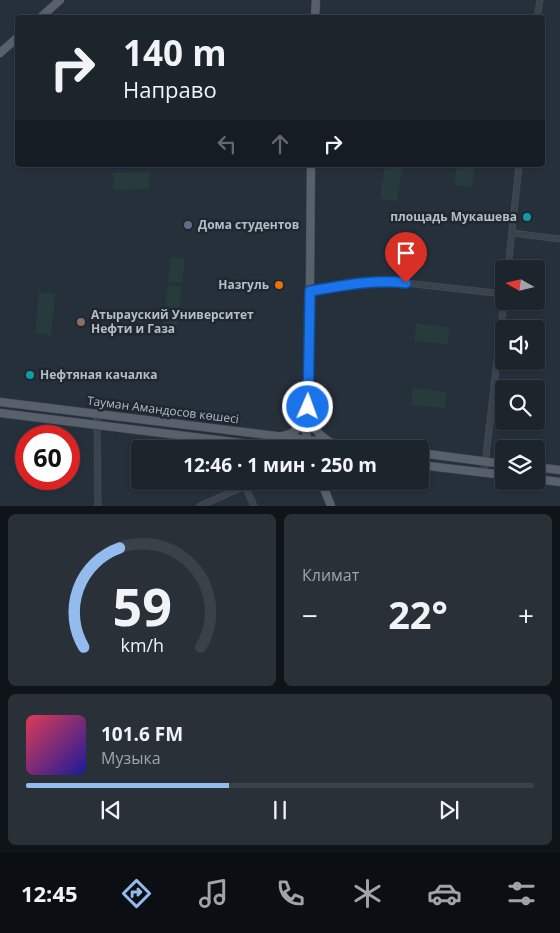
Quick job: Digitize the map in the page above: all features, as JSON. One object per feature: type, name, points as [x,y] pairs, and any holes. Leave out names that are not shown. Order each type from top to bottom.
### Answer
[{"type":"main road","points":[[43,15],[60,0]]},
{"type":"main road","points":[[315,15],[316,0]]},
{"type":"main road","points":[[1,50],[15,39]]},
{"type":"main road","points":[[306,440],[308,418],[311,167]]},
{"type":"main road","name":"Тауман Амандосов көшесі","points":[[0,402],[306,440]]},
{"type":"main road","points":[[280,436],[296,430],[302,422],[308,407]]},
{"type":"main road","name":"Тауман Амандосов көшесі","points":[[0,413],[202,440]]},
{"type":"main road","points":[[308,418],[311,424],[328,440]]},
{"type":"main road","points":[[429,454],[495,462]]},
{"type":"main road","points":[[429,466],[495,475]]},
{"type":"main road","points":[[545,468],[560,470]]},
{"type":"main road","points":[[545,480],[560,482]]},
{"type":"main road","points":[[325,490],[331,506]]},
{"type":"street","points":[[538,15],[540,0]]},
{"type":"street","points":[[509,260],[519,167]]},
{"type":"street","points":[[512,233],[560,239]]},
{"type":"street","points":[[310,291],[358,283],[388,281],[495,293]]},
{"type":"street","points":[[484,473],[503,310]]},
{"type":"street","points":[[97,414],[98,506]]},
{"type":"street","points":[[200,506],[233,490]]},
{"type":"street","points":[[247,490],[254,506]]},
{"type":"shaded area","points":[[385,167],[402,167],[397,201],[380,199]]},
{"type":"shaded area","points":[[457,167],[475,167],[472,187],[454,185]]},
{"type":"shaded area","points":[[149,172],[149,189],[114,190],[113,173]]},
{"type":"shaded area","points":[[171,257],[185,259],[182,283],[168,282]]},
{"type":"shaded area","points":[[168,285],[182,287],[179,312],[165,310]]},
{"type":"shaded area","points":[[39,292],[55,294],[51,335],[35,333]]},
{"type":"shaded area","points":[[165,314],[178,315],[176,335],[162,333]]},
{"type":"shaded area","points":[[416,324],[449,327],[448,344],[415,341]]},
{"type":"shaded area","points":[[413,388],[447,392],[445,408],[411,405]]},
{"type":"place","name":"площадь Мукашева","points":[[527,217]]},
{"type":"place","name":"Дома студентов","points":[[188,225]]},
{"type":"place","name":"Назгуль","points":[[279,285]]},
{"type":"place","name":"Атырауский Университет Нефти и Газа","points":[[81,322]]},
{"type":"place","name":"Нефтяная качалка","points":[[30,375]]},
{"type":"route","points":[[308,407],[310,291],[358,283],[388,281],[406,283]]}]
